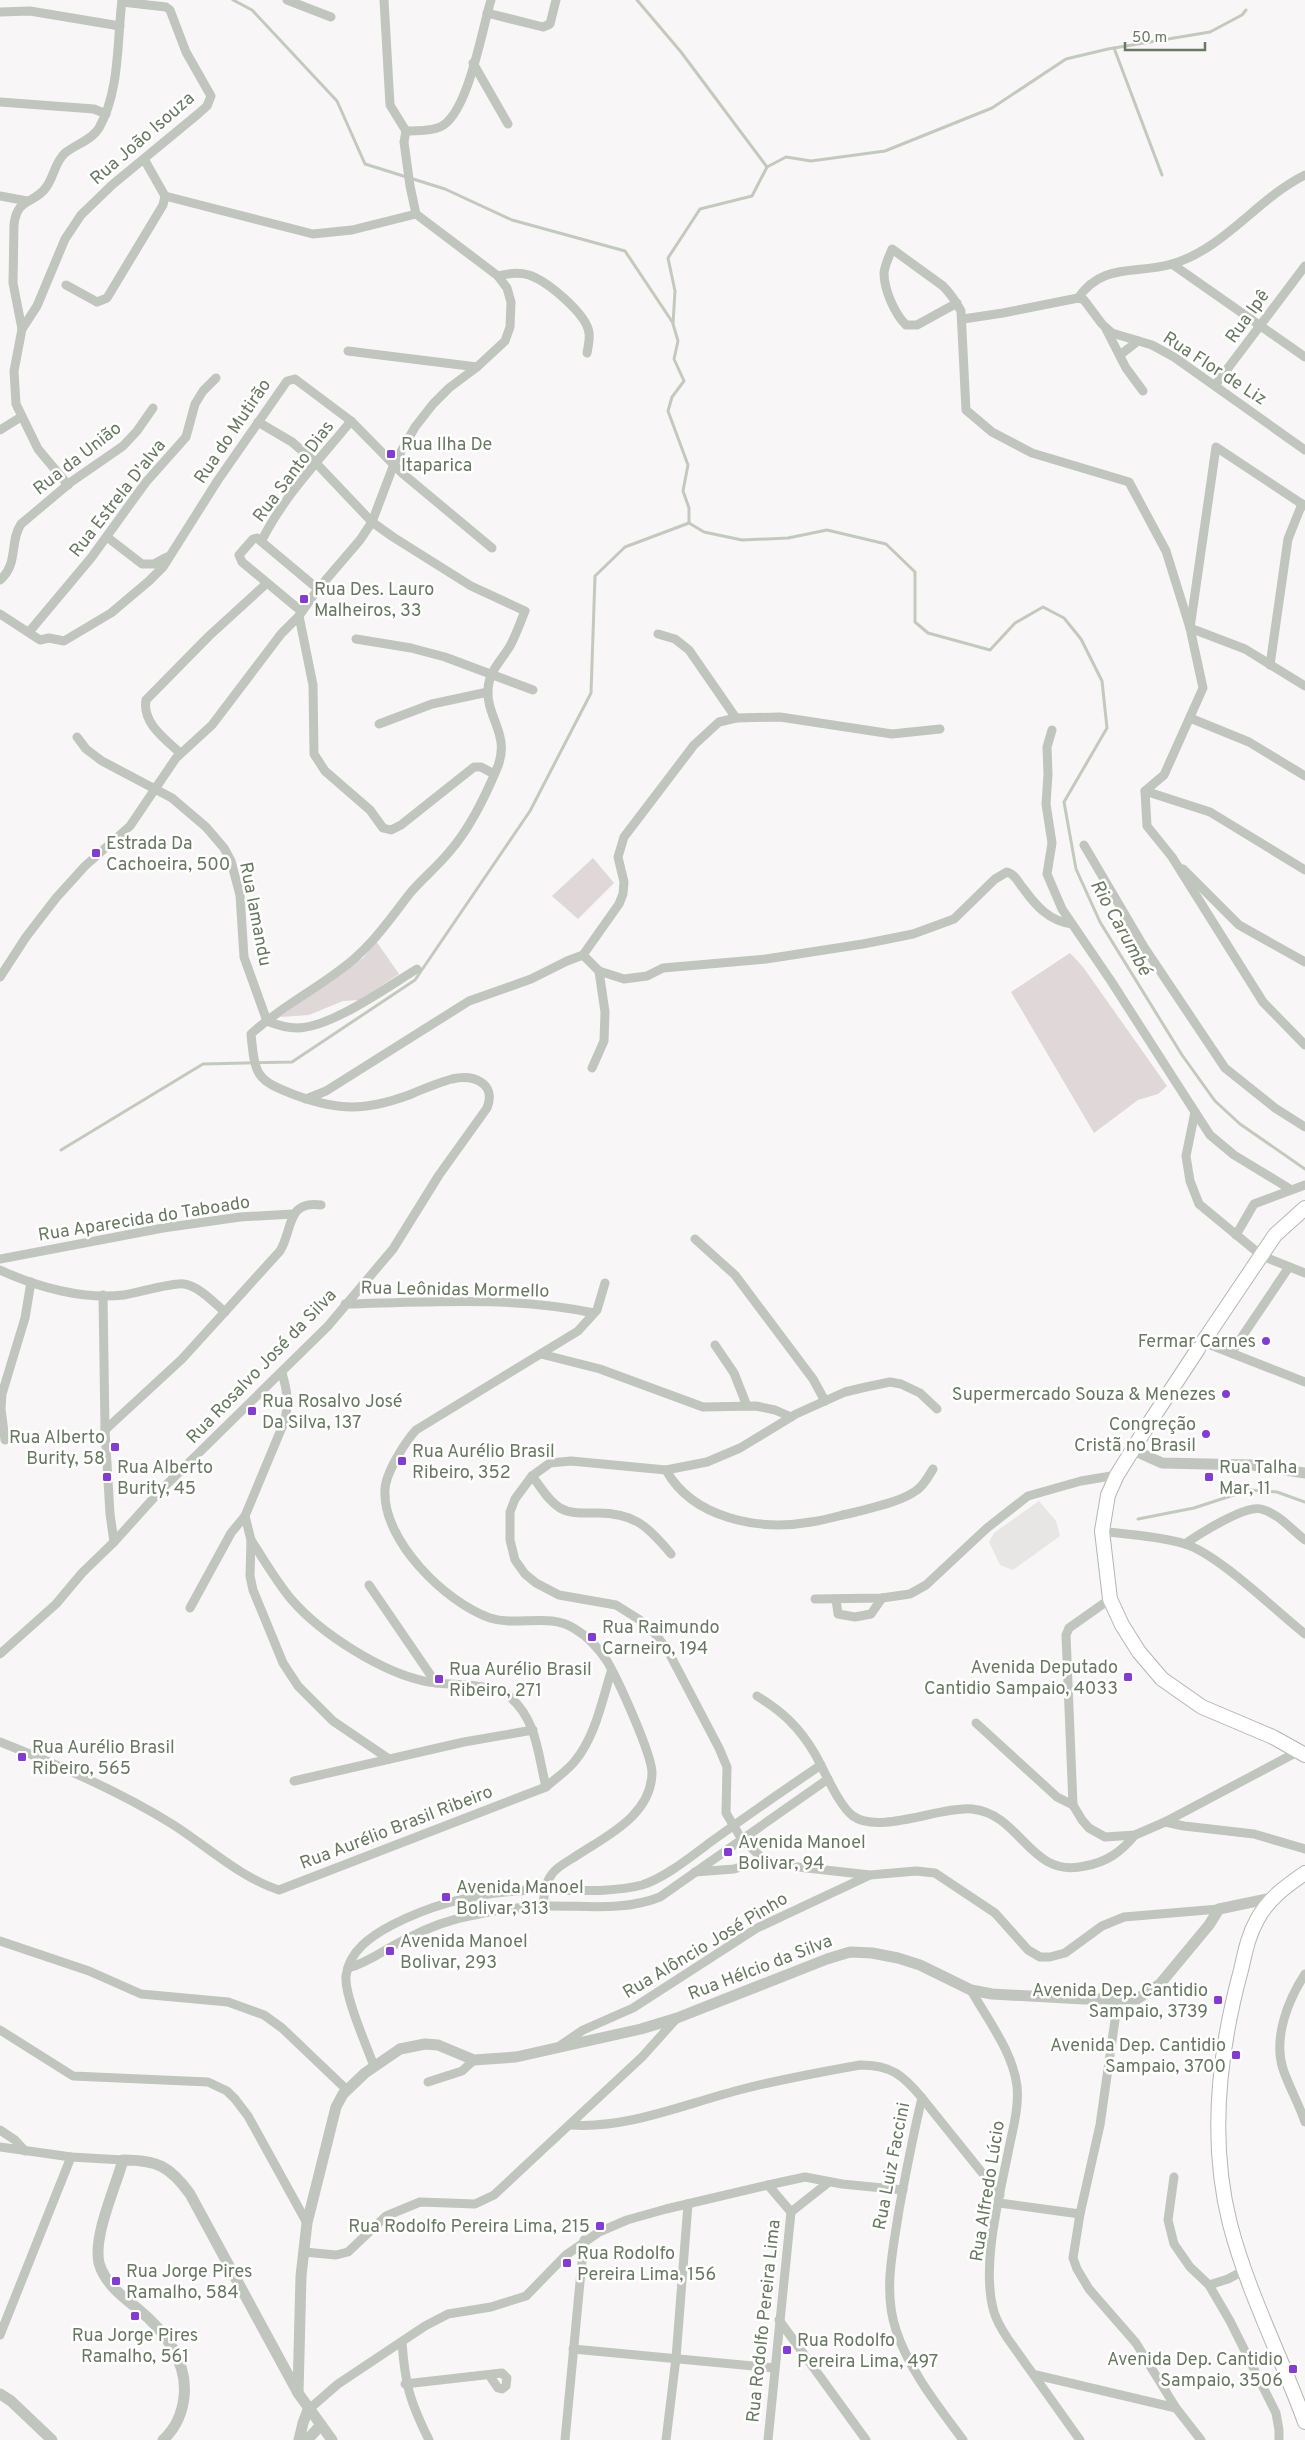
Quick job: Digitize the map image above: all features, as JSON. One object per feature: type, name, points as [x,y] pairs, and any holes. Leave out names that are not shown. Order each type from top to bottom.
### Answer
[{"type":"main road","points":[[1302,1753],[1202,1707],[1162,1679],[1138,1652],[1122,1626],[1110,1599],[1102,1531],[1108,1496],[1117,1475],[1275,1235],[1305,1208]]},
{"type":"main road","points":[[1305,1873],[1272,1898],[1257,1920],[1247,1942],[1233,1999],[1220,2080],[1220,2155],[1223,2190],[1243,2270],[1305,2422]]},
{"type":"street","points":[[287,0],[331,18]]},
{"type":"street","points":[[0,977],[26,937],[56,898],[85,866],[130,826],[180,753],[212,725],[281,634],[300,614],[318,588],[360,540],[372,522],[394,464],[416,427],[433,404],[449,388],[477,367],[505,341],[510,327],[511,302],[506,288],[498,276],[416,214],[410,190],[404,142],[406,131],[390,105],[384,0]]},
{"type":"street","points":[[406,131],[432,130],[446,124],[452,118],[461,102],[491,0]]},
{"type":"street","points":[[487,13],[544,27],[550,24],[556,0]]},
{"type":"street","points":[[68,486],[38,449],[21,417],[14,394],[14,371],[22,329],[13,283],[13,236],[17,210],[45,189],[62,156],[98,131],[106,114],[115,72],[122,1]]},
{"type":"street","name":"Rua João Isouza","points":[[22,329],[37,306],[73,226],[99,196],[203,110],[211,96],[186,52],[170,10],[166,7],[122,1]]},
{"type":"street","points":[[0,12],[30,11],[120,26]]},
{"type":"street","points":[[473,63],[508,124]]},
{"type":"street","points":[[0,102],[94,109],[106,114]]},
{"type":"street","points":[[66,285],[97,302],[107,298],[163,205],[165,196],[144,159]]},
{"type":"street","points":[[1081,299],[1084,288],[1100,276],[1172,264],[1205,248],[1268,201],[1289,182],[1305,175]]},
{"type":"street","points":[[0,196],[27,201]]},
{"type":"street","points":[[165,196],[313,234],[352,230],[416,214]]},
{"type":"street","points":[[957,303],[918,325],[906,325],[895,310],[884,274],[886,263],[892,250],[939,283],[957,303],[963,319],[966,410],[992,432],[1032,453],[1129,482],[1166,551],[1190,628],[1203,688],[1164,775],[1145,791]]},
{"type":"street","points":[[1172,264],[1305,357]]},
{"type":"street","name":"Rua Ipê","points":[[1216,384],[1261,327],[1305,266]]},
{"type":"street","points":[[498,276],[510,272],[527,275],[540,280],[564,298],[579,314],[590,334],[587,353]]},
{"type":"street","points":[[963,319],[1004,314],[1081,299]]},
{"type":"street","points":[[1081,299],[1106,329],[1143,391]]},
{"type":"street","name":"Rua Flor de Liz","points":[[1106,329],[1164,351],[1216,384],[1305,450]]},
{"type":"street","points":[[1120,355],[1138,340]]},
{"type":"street","points":[[348,351],[477,367]]},
{"type":"street","name":"Rua Estrela D'alva","points":[[28,632],[107,537],[146,482],[186,437],[195,404],[203,391],[216,378]]},
{"type":"street","name":"Rua do Mutirão","points":[[28,632],[40,640],[49,638],[69,641],[111,613],[149,581],[163,567],[258,422],[290,378],[295,379],[351,421],[394,464],[492,548]]},
{"type":"street","name":"Rua da União","points":[[0,580],[11,566],[17,531],[32,513],[123,446],[137,432],[153,408]]},
{"type":"street","points":[[0,430],[21,417]]},
{"type":"street","name":"Rua Santo Dias","points":[[262,540],[276,516],[351,421]]},
{"type":"street","points":[[258,422],[292,442],[316,463],[372,522],[475,588],[525,611],[510,645],[491,674],[488,692],[502,745],[501,756],[464,833],[449,853],[412,892],[380,934],[360,954],[251,1034],[256,1066],[265,1082],[306,1099],[326,1091],[480,997],[531,979],[583,955],[619,904],[623,894],[624,882],[618,857],[624,837],[700,737],[719,722],[736,718],[780,717],[892,734],[940,729]]},
{"type":"street","points":[[1190,628],[1216,447],[1304,505],[1288,539],[1270,665]]},
{"type":"street","points":[[107,537],[142,564],[154,564],[168,558]]},
{"type":"street","points":[[318,588],[258,538],[253,539],[239,555],[242,562],[300,614],[313,684],[314,754],[325,771],[370,810],[383,828],[391,830],[401,825],[474,767],[481,766],[494,774]]},
{"type":"street","points":[[180,753],[146,715],[146,700],[267,583]]},
{"type":"street","points":[[0,614],[28,632]]},
{"type":"street","points":[[1190,628],[1245,649],[1305,686]]},
{"type":"street","points":[[658,634],[674,639],[689,650],[736,718]]},
{"type":"street","points":[[356,639],[411,648],[533,690]]},
{"type":"street","points":[[379,724],[432,704],[488,692]]},
{"type":"street","points":[[1190,718],[1249,742],[1305,776]]},
{"type":"street","points":[[1052,730],[1047,747],[1046,804],[1052,842],[1047,874],[1062,910],[1210,1135],[1234,1155],[1290,1189]]},
{"type":"street","name":"Rua Iamandu","points":[[77,737],[86,749],[102,761],[140,783],[172,798],[218,840],[228,853],[242,905],[244,957],[267,1021]]},
{"type":"street","points":[[1145,791],[1147,826],[1172,857],[1239,925],[1305,962]]},
{"type":"street","points":[[1145,791],[1210,812],[1305,870]]},
{"type":"street","points":[[1084,845],[1144,947],[1225,1068],[1275,1108],[1305,1128]]},
{"type":"street","points":[[1172,857],[1263,1002],[1304,1040]]},
{"type":"street","points":[[583,955],[600,971],[624,979],[647,976],[663,968],[718,965],[820,952],[913,934],[954,920],[996,879],[1007,872],[1016,877],[1042,912],[1060,922],[1072,924]]},
{"type":"street","points":[[267,1021],[283,1027],[298,1028],[324,1022],[417,969]]},
{"type":"street","points":[[592,1068],[604,1041],[605,1012],[600,971]]},
{"type":"street","name":"Rua Rosalvo José da Silva","points":[[0,1654],[56,1604],[82,1573],[114,1542],[160,1491],[328,1326],[398,1242],[439,1175],[487,1108],[489,1095],[483,1082],[466,1078],[453,1079],[364,1108],[329,1106],[306,1099]]},
{"type":"street","points":[[1195,1112],[1186,1156],[1190,1181],[1199,1204],[1262,1256],[1289,1267],[1303,1270]]},
{"type":"street","points":[[1236,1235],[1254,1204],[1305,1185]]},
{"type":"street","name":"Rua Aparecida do Taboado","points":[[0,1259],[163,1228],[240,1217],[293,1214],[306,1205],[321,1205]]},
{"type":"street","points":[[105,1430],[182,1360],[280,1251],[287,1238],[293,1214]]},
{"type":"street","points":[[694,1239],[736,1275],[813,1379],[825,1401]]},
{"type":"street","points":[[1232,1353],[1289,1267]]},
{"type":"street","points":[[0,1270],[31,1282],[65,1291],[103,1295],[132,1293],[183,1283],[192,1286],[225,1312]]},
{"type":"street","points":[[5,1440],[1,1409],[2,1394],[21,1336],[31,1282]]},
{"type":"street","points":[[543,1906],[544,1890],[551,1875],[559,1867],[602,1840],[636,1813],[649,1788],[652,1773],[648,1756],[612,1672],[593,1644],[573,1627],[549,1621],[509,1622],[492,1619],[468,1608],[418,1566],[392,1524],[384,1489],[410,1437],[438,1416],[578,1331],[594,1314],[605,1283]]},
{"type":"street","points":[[103,1295],[105,1430],[110,1514],[114,1542]]},
{"type":"street","name":"Rua Leônidas Mormello","points":[[345,1304],[456,1302],[527,1304],[561,1306],[594,1314]]},
{"type":"street","points":[[715,1345],[734,1373],[747,1406]]},
{"type":"street","points":[[1201,1346],[1232,1353],[1305,1382]]},
{"type":"street","points":[[541,1354],[600,1369],[698,1406],[766,1407],[791,1417]]},
{"type":"street","points":[[190,1608],[230,1533],[245,1516],[285,1420],[288,1391],[282,1373]]},
{"type":"street","points":[[764,1860],[742,1838],[726,1813],[726,1767],[723,1758],[666,1649],[655,1632],[640,1618],[616,1605],[558,1595],[536,1583],[516,1564],[510,1540],[510,1512],[515,1499],[536,1473],[550,1463],[563,1461],[666,1470],[716,1459],[740,1448],[791,1417],[845,1392],[890,1382],[908,1386],[920,1393],[936,1409]]},
{"type":"street","points":[[1133,1450],[1162,1463],[1252,1465],[1305,1473]]},
{"type":"street","points":[[666,1470],[681,1490],[709,1511],[729,1518],[776,1524],[809,1523],[825,1520],[900,1498],[918,1489],[933,1470]]},
{"type":"street","points":[[536,1473],[551,1501],[561,1508],[573,1512],[614,1512],[627,1516],[644,1524],[671,1554]]},
{"type":"street","points":[[815,1599],[882,1598],[910,1594],[926,1586],[973,1540],[1028,1496],[1081,1481],[1117,1475]]},
{"type":"street","points":[[1185,1544],[1247,1511],[1259,1508],[1272,1513],[1305,1540]]},
{"type":"street","points":[[245,1516],[251,1540],[250,1576],[253,1590],[283,1663],[298,1686],[322,1711],[346,1730],[390,1759]]},
{"type":"street","points":[[1102,1531],[1185,1544],[1199,1550],[1230,1572],[1305,1634]]},
{"type":"street","points":[[251,1540],[291,1599],[325,1629],[386,1668],[414,1680],[493,1689],[509,1696],[523,1710],[533,1730],[546,1786]]},
{"type":"street","points":[[369,1585],[436,1684]]},
{"type":"street","points":[[836,1599],[838,1614],[856,1617],[871,1614],[882,1598]]},
{"type":"street","points":[[1110,1599],[1069,1628],[1066,1635],[1073,1805],[1082,1820],[1098,1834],[1117,1837],[1135,1835],[1165,1822],[1302,1753]]},
{"type":"street","name":"Rua Aurélio Brasil Ribeiro","points":[[0,1742],[48,1762],[147,1809],[184,1832],[252,1880],[279,1890],[546,1786],[569,1768],[583,1750],[597,1719],[612,1672]]},
{"type":"street","points":[[757,1696],[788,1716],[800,1731],[851,1815],[859,1819],[870,1822],[887,1821],[921,1817],[959,1809],[974,1809],[985,1812],[1002,1822],[1040,1858],[1058,1868],[1078,1868],[1100,1862],[1123,1849],[1135,1835]]},
{"type":"street","points":[[976,1723],[1057,1797],[1073,1805]]},
{"type":"street","points":[[294,1781],[464,1742],[533,1730]]},
{"type":"street","points":[[374,2066],[346,1984],[348,1968],[354,1953],[370,1938],[404,1918],[440,1904],[478,1894],[544,1890],[604,1890],[644,1884],[692,1856],[821,1765]]},
{"type":"street","points":[[348,1968],[378,1956],[404,1939],[458,1919],[543,1906],[604,1908],[644,1903],[660,1897],[828,1779]]},
{"type":"street","points":[[1165,1822],[1254,1834],[1305,1849]]},
{"type":"street","points":[[695,1872],[734,1869],[764,1860],[789,1866],[870,1875],[916,1871],[935,1873],[995,1913],[1028,1950],[1040,1957],[1050,1958],[1065,1953],[1102,1926],[1124,1916],[1219,1909],[1272,1898]]},
{"type":"street","name":"Rua Alôncio José Pinho","points":[[559,2047],[583,2030],[633,2008],[757,1928],[870,1875]]},
{"type":"street","name":"Rua Hélcio da Silva","points":[[298,2393],[301,2276],[307,2224],[336,2107],[340,2097],[374,2066],[400,2049],[425,2044],[438,2045],[474,2060],[501,2060],[641,2029],[677,2018],[818,1962],[850,1952],[872,1953],[898,1958],[920,1965],[971,1990],[992,1994],[1114,1999],[1137,1998],[1160,1984],[1209,1925],[1219,1909]]},
{"type":"street","points":[[0,1941],[89,1971],[141,1994],[228,2002],[264,2015],[282,2028],[348,2090]]},
{"type":"street","points":[[1305,1974],[1289,2004],[1282,2028],[1280,2053],[1283,2069],[1305,2122]]},
{"type":"street","name":"Rua Alfredo Lúcio","points":[[971,1990],[1003,2048],[1017,2086],[1013,2127],[991,2246],[990,2287],[993,2310],[997,2322],[1080,2440]]},
{"type":"street","points":[[1114,1999],[1115,2020],[1100,2125],[1080,2214],[1074,2251],[1077,2269],[1096,2298],[1136,2343],[1176,2408],[1201,2440]]},
{"type":"street","points":[[304,2252],[336,2255],[348,2252],[386,2216],[420,2202],[450,2202],[468,2205],[486,2200],[510,2182],[571,2125],[642,2056],[677,2018]]},
{"type":"street","points":[[0,2030],[72,2076],[208,2082],[227,2090],[248,2116],[307,2224]]},
{"type":"street","points":[[428,2082],[462,2071],[474,2060]]},
{"type":"street","name":"Rua Luiz Faccini","points":[[571,2125],[595,2127],[743,2089],[860,2065],[876,2065],[898,2073],[922,2098],[903,2190],[890,2269],[889,2290],[896,2328],[905,2354],[962,2440]]},
{"type":"street","points":[[922,2098],[1000,2199],[1080,2214]]},
{"type":"street","points":[[0,2130],[15,2140],[25,2152]]},
{"type":"street","points":[[0,2147],[71,2158],[123,2160],[160,2164],[179,2178],[190,2194],[298,2393],[308,2410],[332,2440]]},
{"type":"street","points":[[0,2335],[71,2158]]},
{"type":"street","points":[[123,2160],[101,2228],[96,2250],[100,2266],[108,2280],[123,2298],[155,2326],[170,2344],[182,2367],[185,2389],[182,2412],[175,2429],[162,2440]]},
{"type":"street","points":[[299,2440],[308,2410],[338,2384],[425,2326],[448,2314],[500,2304],[526,2296],[566,2255],[584,2240],[627,2220],[805,2177],[829,2182],[903,2190]]},
{"type":"street","points":[[1174,2177],[1169,2210],[1169,2230],[1182,2258],[1209,2285],[1270,2401],[1278,2422],[1278,2440]]},
{"type":"street","points":[[791,2212],[829,2182]]},
{"type":"street","name":"Rua Rodolfo Pereira Lima","points":[[768,2185],[791,2212],[768,2440]]},
{"type":"street","points":[[666,2440],[676,2358],[688,2204]]},
{"type":"street","points":[[565,2440],[584,2240]]},
{"type":"street","points":[[1209,2285],[1228,2279],[1243,2270]]},
{"type":"street","points":[[779,2320],[866,2440]]},
{"type":"street","points":[[402,2342],[406,2384],[415,2412],[429,2440]]},
{"type":"street","points":[[574,2349],[774,2368]]},
{"type":"street","points":[[1036,2375],[1176,2408]]},
{"type":"street","points":[[406,2384],[489,2376]]},
{"type":"street","points":[[0,2394],[11,2401],[52,2440]]},
{"type":"street","points":[[307,2440],[321,2425]]},
{"type":"shaded area","points":[[593,858],[614,883],[578,919],[552,896]]},
{"type":"shaded area","points":[[376,941],[399,974],[360,1000],[343,1001],[309,1015],[280,1017],[364,957]]},
{"type":"shaded area","points":[[1070,953],[1083,967],[1167,1086],[1158,1094],[1138,1100],[1094,1133],[1011,992]]},
{"type":"shaded area","points":[[1039,1501],[1056,1521],[1060,1536],[1013,1570],[1000,1565],[989,1542],[994,1533]]},
{"type":"waterway","points":[[233,0],[252,10],[337,101],[365,164],[445,189],[512,220],[625,251],[673,323]]},
{"type":"waterway","points":[[637,0],[681,52],[767,167]]},
{"type":"waterway","points":[[767,167],[786,157],[811,161],[885,151],[992,108],[1066,59],[1108,49],[1210,32],[1242,15],[1246,10]]},
{"type":"waterway","points":[[1114,48],[1162,175]]},
{"type":"waterway","name":"Rio Carumbé","points":[[767,167],[752,196],[700,209],[668,258],[675,291],[673,324],[678,341],[674,359],[684,381],[672,397],[668,411],[688,465],[683,491],[689,508],[689,523],[704,532],[742,540],[788,538],[827,530],[886,544],[915,572],[915,622],[928,633],[990,650],[1015,623],[1043,607],[1064,618],[1081,639],[1102,681],[1107,728],[1064,802],[1076,869],[1100,922],[1182,1055],[1215,1101],[1240,1124],[1305,1169]]},
{"type":"waterway","points":[[61,1150],[203,1064],[292,1062],[415,980],[530,811],[591,693],[595,576],[625,547],[689,523]]},
{"type":"waterway","points":[[1138,1519],[1194,1508],[1249,1490],[1277,1492],[1305,1502]]},
{"type":"place","name":"Rua Ilha De Itaparica","points":[[391,454]]},
{"type":"place","name":"Rua Des. Lauro Malheiros, 33","points":[[304,599]]},
{"type":"place","name":"Estrada Da Cachoeira, 500","points":[[96,853]]},
{"type":"place","name":"Fermar Carnes","points":[[1266,1341]]},
{"type":"place","name":"Supermercado Souza & Menezes","points":[[1226,1394]]},
{"type":"place","name":"Rua Rosalvo José Da Silva, 137","points":[[252,1411]]},
{"type":"place","name":"Congreção Cristã no Brasil","points":[[1206,1434]]},
{"type":"place","name":"Rua Alberto Burity, 58","points":[[115,1447]]},
{"type":"place","name":"Rua Aurélio Brasil Ribeiro, 352","points":[[402,1461]]},
{"type":"place","name":"Rua Alberto Burity, 45","points":[[107,1477]]},
{"type":"place","name":"Rua Talha Mar, 11","points":[[1209,1477]]},
{"type":"place","name":"Rua Raimundo Carneiro, 194","points":[[592,1637]]},
{"type":"place","name":"Avenida Deputado Cantidio Sampaio, 4033","points":[[1128,1677]]},
{"type":"place","name":"Rua Aurélio Brasil Ribeiro, 271","points":[[439,1679]]},
{"type":"place","name":"Rua Aurélio Brasil Ribeiro, 565","points":[[22,1757]]},
{"type":"place","name":"Avenida Manoel Bolivar, 94","points":[[728,1852]]},
{"type":"place","name":"Avenida Manoel Bolivar, 313","points":[[446,1897]]},
{"type":"place","name":"Avenida Manoel Bolivar, 293","points":[[390,1951]]},
{"type":"place","name":"Avenida Dep. Cantidio Sampaio, 3739","points":[[1218,2000]]},
{"type":"place","name":"Avenida Dep. Cantidio Sampaio, 3700","points":[[1236,2055]]},
{"type":"place","name":"Rua Rodolfo Pereira Lima, 215","points":[[600,2226]]},
{"type":"place","name":"Rua Rodolfo Pereira Lima, 156","points":[[567,2263]]},
{"type":"place","name":"Rua Jorge Pires Ramalho, 584","points":[[116,2281]]},
{"type":"place","name":"Rua Jorge Pires Ramalho, 561","points":[[135,2316]]},
{"type":"place","name":"Rua Rodolfo Pereira Lima, 497","points":[[787,2350]]},
{"type":"place","name":"Avenida Dep. Cantidio Sampaio, 3506","points":[[1293,2369]]}]
